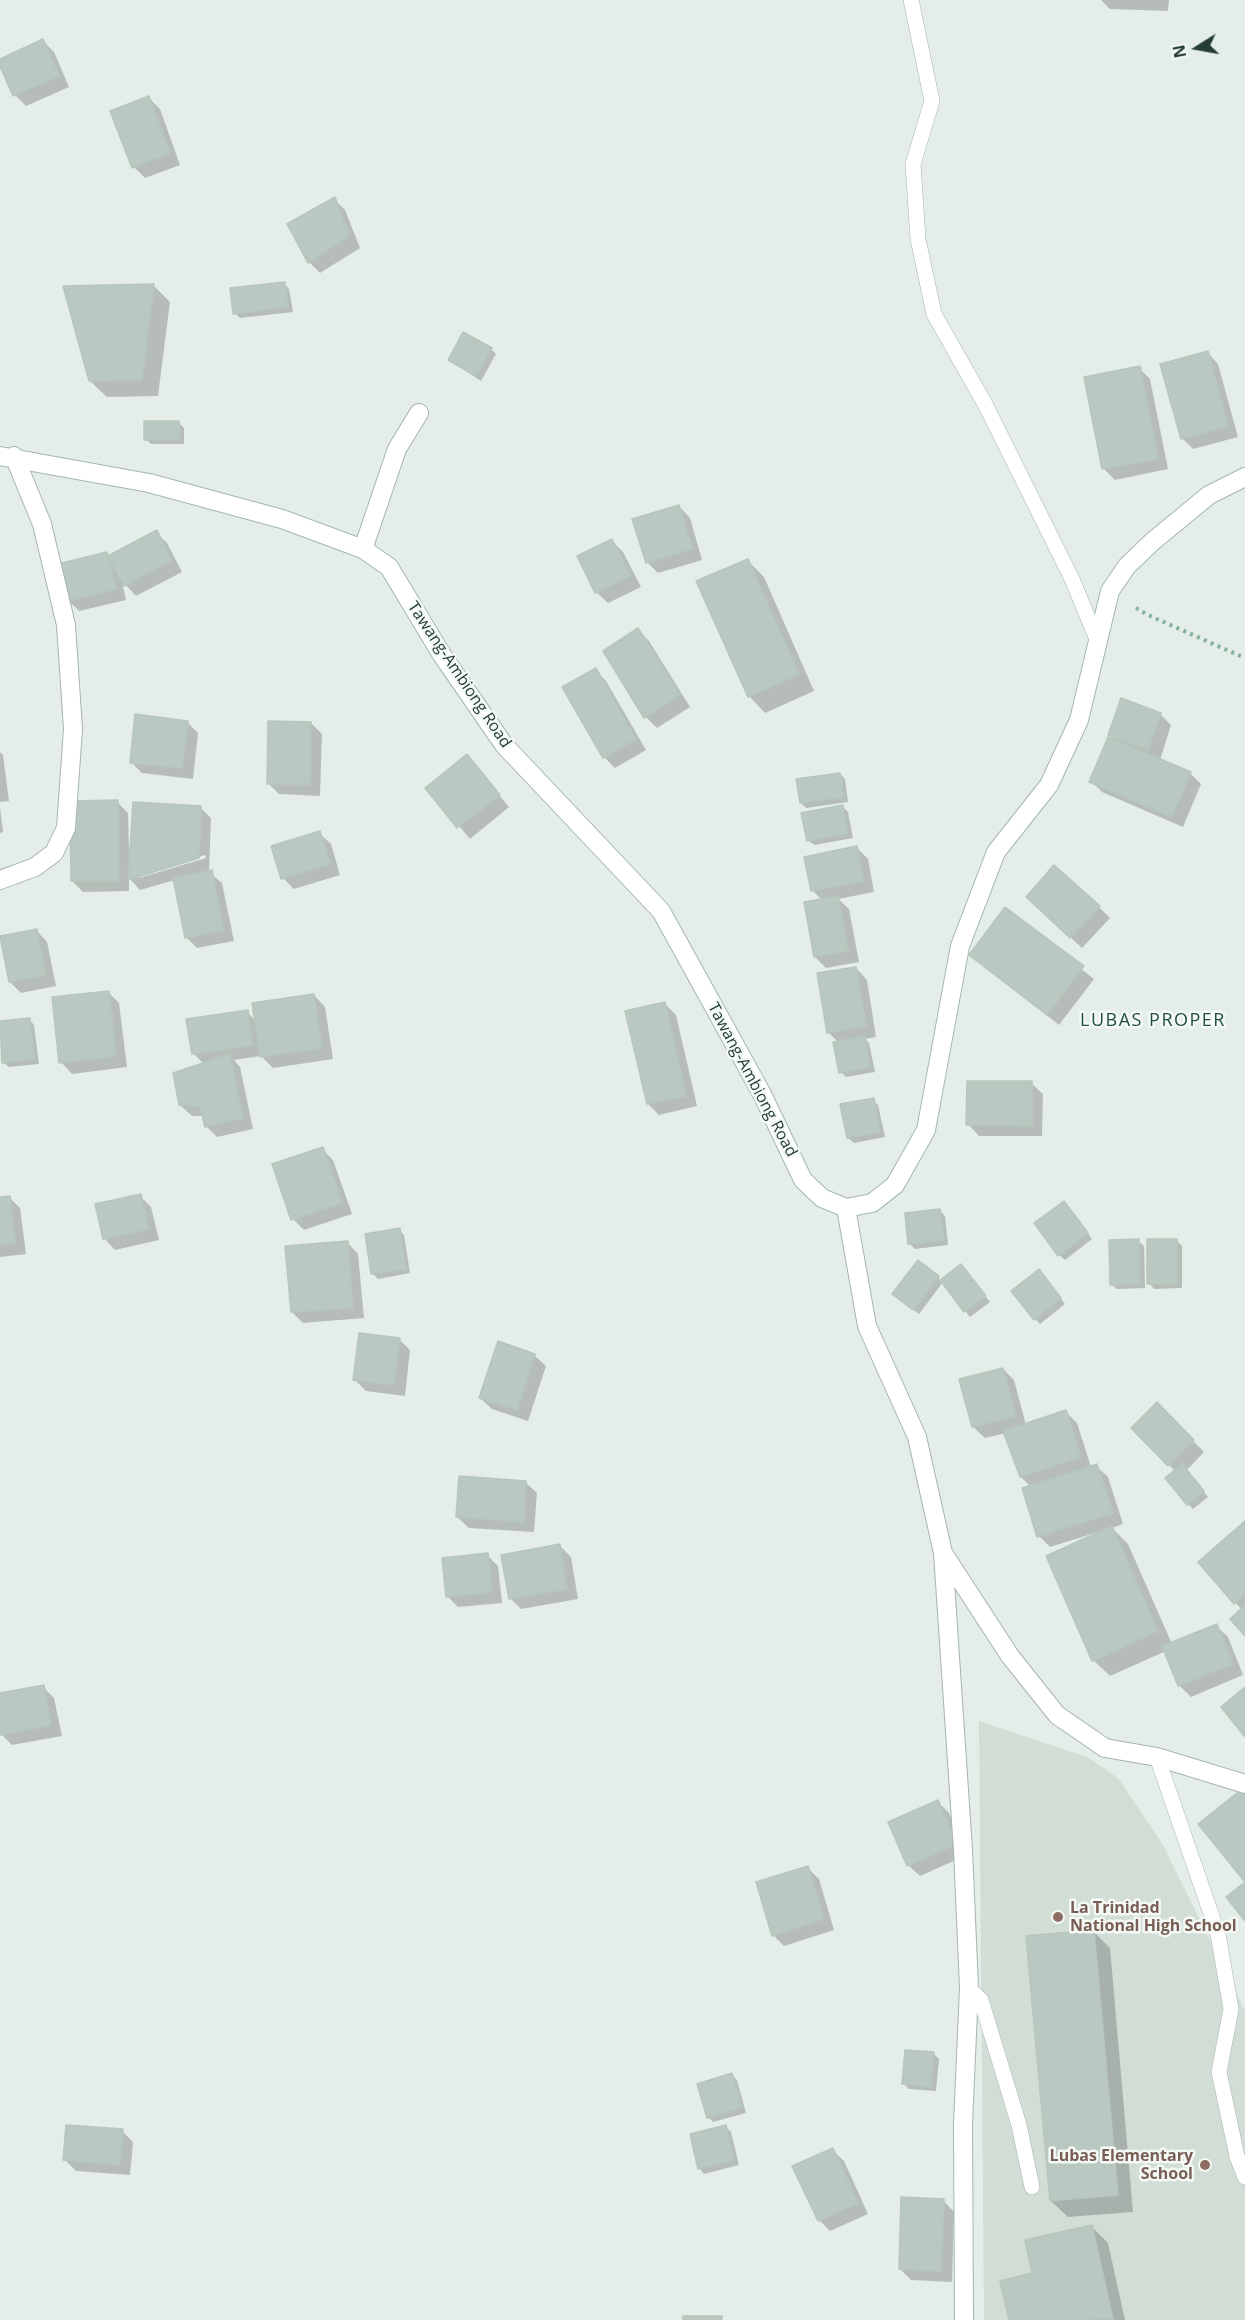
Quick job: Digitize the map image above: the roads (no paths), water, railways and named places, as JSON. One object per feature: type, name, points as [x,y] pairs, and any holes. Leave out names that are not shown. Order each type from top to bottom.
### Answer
[{"type":"street","points":[[363,549],[397,449],[419,413]]},
{"type":"street","points":[[0,880],[35,867],[54,853],[66,828],[73,729],[66,625],[42,524],[7,456]]},
{"type":"street","name":"Tawang-Ambiong Road","points":[[7,456],[149,483],[282,519],[363,549],[389,567],[442,655],[504,745],[661,910],[762,1094],[803,1180],[822,1198],[846,1208]]},
{"type":"street","points":[[964,2320],[963,2124],[969,1988],[963,1850],[943,1553],[917,1437],[867,1326],[846,1208],[872,1203],[895,1185],[927,1130],[960,946],[996,852],[1049,785],[1079,720],[1110,591],[1127,566],[1152,542],[1209,495],[1245,477]]},
{"type":"street","points":[[943,1553],[1010,1656],[1057,1715],[1105,1748],[1157,1757],[1245,1784]]},
{"type":"lane","points":[[911,0],[932,101],[913,164],[918,239],[934,314],[990,414],[1072,579],[1098,642]]},
{"type":"lane","points":[[1157,1757],[1218,1934],[1231,2009],[1219,2072],[1236,2156],[1245,2177]]},
{"type":"lane","points":[[969,1988],[981,2001],[1020,2125],[1032,2187]]},
{"type":"place","name":"La Trinidad National High School","points":[[1058,1917]]},
{"type":"place","name":"Lubas Elementary School","points":[[1205,2165]]},
{"type":"district","name":"LUBAS PROPER","points":[[1153,1021]]}]
